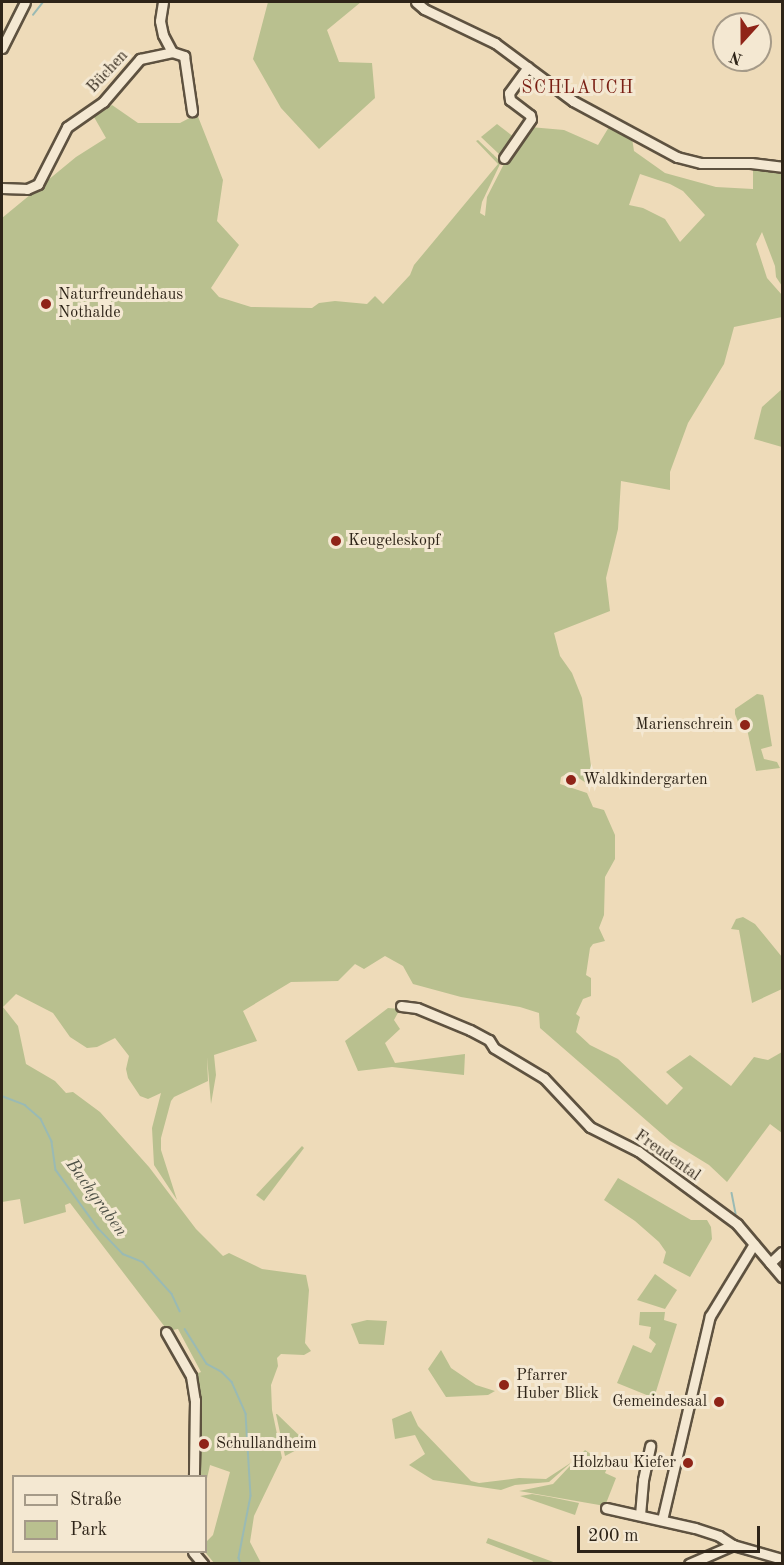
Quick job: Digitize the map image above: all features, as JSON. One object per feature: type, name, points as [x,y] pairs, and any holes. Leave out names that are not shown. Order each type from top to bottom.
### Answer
[{"type":"street","points":[[2,48],[26,2]]},
{"type":"street","points":[[163,2],[160,21],[163,35],[172,52],[183,56],[192,111]]},
{"type":"street","points":[[416,2],[424,9],[495,42],[573,101],[677,157],[700,163],[751,163],[783,167]]},
{"type":"street","name":"Büchen","points":[[2,188],[27,189],[38,184],[58,140],[72,121],[103,102],[140,59],[153,54],[172,52]]},
{"type":"street","points":[[504,158],[531,119],[530,115],[510,100],[509,93],[528,67]]},
{"type":"street","name":"Freudental","points":[[401,1006],[433,1014],[489,1040],[494,1048],[544,1078],[590,1127],[638,1151],[738,1224],[783,1277]]},
{"type":"street","points":[[662,1520],[710,1316],[754,1244]]},
{"type":"street","points":[[770,1263],[783,1252]]},
{"type":"street","points":[[166,1332],[191,1376],[195,1400],[194,1475]]},
{"type":"street","points":[[640,1515],[643,1480],[650,1446]]},
{"type":"street","points":[[606,1508],[703,1531],[733,1545],[782,1558]]},
{"type":"street","points":[[689,1563],[733,1545]]},
{"type":"green space","points":[[268,2],[361,2],[327,30],[339,62],[372,63],[375,98],[319,149],[281,108],[253,59]]},
{"type":"green space","points":[[112,105],[138,123],[180,123],[197,114],[223,180],[217,221],[239,245],[211,288],[219,297],[251,307],[312,308],[319,303],[335,301],[367,304],[375,296],[383,304],[410,275],[414,265],[498,164],[476,141],[478,140],[501,162],[482,202],[480,213],[485,216],[487,197],[507,158],[530,127],[564,130],[598,145],[609,127],[632,138],[634,151],[665,173],[716,187],[753,189],[753,166],[782,170],[782,286],[776,277],[775,266],[762,232],[756,244],[767,278],[782,295],[782,317],[734,327],[724,364],[688,423],[670,472],[670,490],[621,481],[618,529],[606,578],[610,611],[554,633],[560,656],[572,673],[582,698],[592,774],[586,783],[570,772],[561,777],[560,784],[587,793],[593,807],[604,810],[615,835],[615,859],[605,877],[604,915],[599,928],[605,941],[593,944],[590,948],[586,975],[591,978],[591,996],[583,999],[576,1014],[580,1017],[576,1032],[590,1045],[618,1059],[667,1105],[683,1088],[666,1072],[690,1055],[731,1086],[754,1057],[768,1060],[782,1052],[782,1133],[770,1124],[727,1182],[709,1165],[670,1141],[540,1028],[539,1013],[520,1007],[461,997],[413,984],[403,966],[385,956],[364,969],[355,964],[338,981],[291,982],[243,1011],[257,1041],[214,1055],[216,1075],[211,1104],[207,1057],[208,1081],[174,1097],[171,1101],[161,1138],[161,1150],[177,1200],[154,1165],[152,1128],[161,1093],[148,1099],[140,1096],[128,1078],[126,1069],[129,1056],[115,1038],[97,1047],[87,1048],[70,1037],[53,1013],[16,994],[3,1007],[18,1026],[26,1064],[55,1081],[66,1093],[73,1092],[100,1112],[149,1167],[196,1229],[223,1256],[229,1253],[262,1269],[306,1275],[309,1290],[305,1343],[311,1351],[304,1355],[281,1354],[277,1358],[278,1366],[271,1385],[272,1410],[282,1458],[254,1516],[250,1542],[261,1563],[214,1563],[206,1553],[207,1541],[213,1535],[230,1472],[210,1465],[207,1478],[207,1475],[197,1475],[200,1461],[195,1457],[193,1375],[201,1372],[178,1329],[168,1331],[70,1203],[65,1205],[66,1212],[24,1224],[20,1199],[2,1202],[2,218],[76,157],[106,138],[94,117]],"holes":[[[640,174],[683,191],[705,215],[680,242],[665,219],[643,208],[629,205]]]},
{"type":"green space","points":[[497,124],[515,138],[500,155],[481,137]]},
{"type":"green space","points":[[782,389],[782,447],[754,439],[762,407]]},
{"type":"green space","points":[[757,694],[763,695],[764,698],[772,746],[761,749],[764,759],[777,762],[780,768],[756,771],[747,729],[738,722],[735,714],[735,709]]},
{"type":"green space","points":[[743,917],[755,924],[782,957],[782,989],[752,1003],[739,930],[731,929],[736,919]]},
{"type":"green space","points":[[388,1008],[400,1009],[394,1020],[400,1029],[385,1043],[395,1063],[465,1054],[464,1075],[392,1067],[358,1071],[345,1041]]},
{"type":"green space","points":[[302,1146],[304,1148],[264,1201],[256,1195]]},
{"type":"green space","points":[[618,1178],[691,1220],[707,1220],[711,1227],[712,1239],[690,1277],[663,1263],[666,1252],[659,1242],[635,1221],[604,1200]]},
{"type":"green space","points":[[655,1274],[677,1290],[665,1309],[637,1300]]},
{"type":"green space","points":[[640,1312],[665,1312],[664,1320],[677,1324],[654,1398],[617,1383],[633,1345],[651,1353],[656,1344],[649,1338],[651,1327],[639,1325]]},
{"type":"green space","points":[[367,1320],[387,1321],[384,1345],[359,1344],[351,1324]]},
{"type":"green space","points":[[441,1350],[451,1368],[476,1385],[495,1391],[488,1395],[446,1397],[428,1369]]},
{"type":"green space","points":[[411,1411],[418,1426],[471,1481],[479,1483],[519,1478],[546,1479],[572,1462],[549,1482],[515,1485],[501,1490],[433,1480],[409,1465],[425,1454],[415,1435],[395,1439],[392,1419]]},
{"type":"green space","points":[[277,1414],[308,1444],[285,1456]]},
{"type":"green space","points":[[585,1450],[608,1466],[605,1473],[616,1478],[605,1506],[519,1491],[553,1484]]},
{"type":"green space","points":[[532,1494],[579,1503],[575,1515],[520,1496]]},
{"type":"green space","points":[[488,1538],[556,1563],[532,1563],[533,1561],[486,1543]]},
{"type":"waterway","points":[[33,15],[43,2]]},
{"type":"waterway","name":"Bachgraben","points":[[2,1096],[25,1105],[41,1119],[52,1142],[56,1170],[98,1228],[123,1254],[143,1262],[172,1294],[180,1311]]},
{"type":"waterway","points":[[732,1193],[736,1214]]},
{"type":"waterway","name":"Bachgraben","points":[[185,1329],[207,1364],[222,1372],[232,1382],[246,1414],[251,1496],[239,1558],[241,1564]]},
{"type":"place","name":"Naturfreundehaus Nothalde","points":[[46,304]]},
{"type":"place","name":"Keugeleskopf","points":[[336,541]]},
{"type":"place","name":"Marienschrein","points":[[745,725]]},
{"type":"place","name":"Waldkindergarten","points":[[571,780]]},
{"type":"place","name":"Pfarrer Huber Blick","points":[[504,1385]]},
{"type":"place","name":"Gemeindesaal","points":[[719,1402]]},
{"type":"place","name":"Schullandheim","points":[[204,1444]]},
{"type":"place","name":"Holzbau Kiefer","points":[[688,1463]]},
{"type":"district","name":"SCHLAUCH","points":[[578,88]]}]
